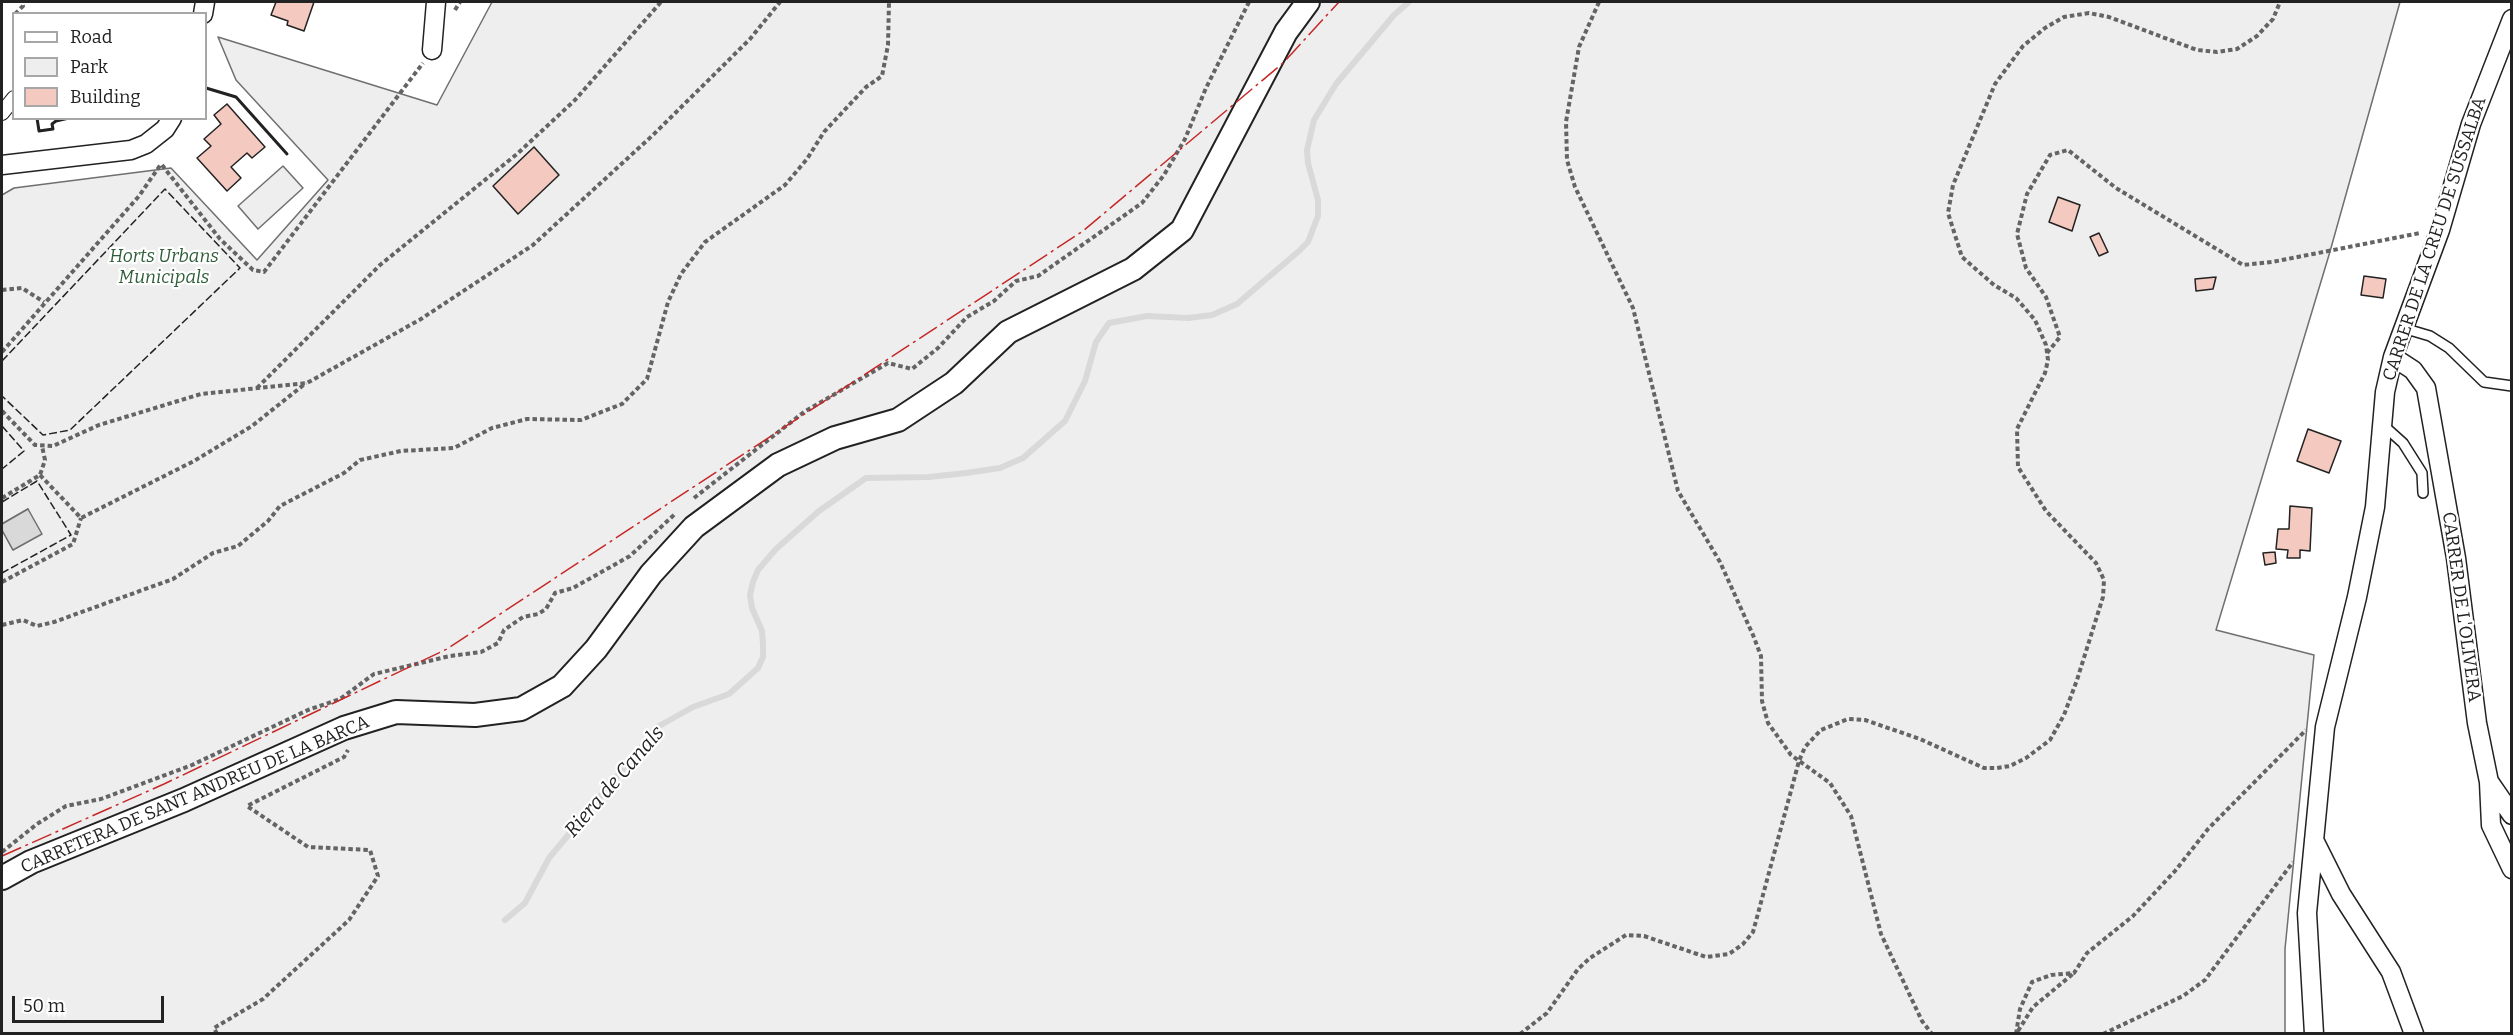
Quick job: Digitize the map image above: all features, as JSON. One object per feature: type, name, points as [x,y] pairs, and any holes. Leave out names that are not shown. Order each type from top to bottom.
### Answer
[{"type":"street","points":[[432,50],[436,2]]},
{"type":"street","name":"CARRETERA DE SANT ANDREU DE LA BARCA","points":[[2,878],[31,862],[184,800],[344,728],[396,712],[475,715],[521,709],[562,686],[596,649],[651,574],[694,527],[769,472],[835,438],[898,420],[954,383],[1008,332],[1080,297],[1141,262],[1182,230],[1286,32],[1308,2]]},
{"type":"street","name":"CARRER DE LA CREU DE SUSSALBA","points":[[2314,1034],[2307,913],[2325,727],[2357,597],[2375,507],[2380,423],[2393,357],[2440,230],[2471,124],[2511,19]]},
{"type":"street","points":[[2,113],[12,100]]},
{"type":"street","points":[[2,165],[131,150],[146,144],[170,120]]},
{"type":"street","name":"CARRER DE L'OLIVERA","points":[[2393,357],[2413,370],[2426,388],[2456,558],[2477,723],[2489,782],[2491,825],[2511,869]]},
{"type":"street","points":[[2489,782],[2511,815]]},
{"type":"street","points":[[2314,840],[2341,894],[2391,972],[2414,1034]]},
{"type":"lane","points":[[2403,327],[2430,336],[2439,342],[2484,382],[2511,386]]},
{"type":"lane","points":[[2380,423],[2403,443],[2422,473],[2423,493]]},
{"type":"path","points":[[257,388],[380,266],[517,154],[575,100],[661,2]]},
{"type":"path","points":[[2,582],[73,544],[81,518],[194,461],[233,438],[307,383],[421,319],[533,245],[677,111],[750,39],[780,2]]},
{"type":"path","points":[[2,625],[23,620],[37,626],[54,622],[173,579],[213,553],[238,546],[268,521],[280,506],[344,473],[360,460],[401,451],[454,448],[492,428],[527,419],[581,420],[622,404],[647,379],[668,302],[681,274],[705,242],[785,185],[807,159],[824,132],[866,87],[882,76],[887,58],[889,2]]},
{"type":"path","points":[[686,505],[804,412],[888,363],[912,369],[938,348],[967,318],[994,301],[1017,281],[1038,276],[1142,203],[1164,175],[1185,139],[1206,88],[1249,2]]},
{"type":"path","points":[[1599,2],[1579,47],[1566,122],[1567,160],[1575,187],[1633,308],[1678,491],[1720,562],[1761,656],[1762,701],[1768,723],[1791,755],[1830,783],[1851,816],[1881,934],[1922,1021],[1932,1034]]},
{"type":"path","points":[[1520,1034],[1547,1013],[1578,969],[1590,958],[1626,935],[1644,936],[1706,957],[1729,954],[1743,944],[1753,932],[1799,761],[1805,747],[1817,734],[1835,722],[1848,719],[1880,723],[1983,768],[2010,766],[2050,740],[2064,714],[2077,680],[2103,597],[2104,580],[2097,563],[2046,511],[2018,467],[2017,429],[2045,373],[2047,354],[2035,320],[2016,298],[1994,285],[1962,257],[1948,213],[1953,185],[1984,106],[2007,64],[2044,28],[2064,18],[2089,13],[2109,17],[2197,50],[2217,52],[2237,48],[2257,36],[2273,19],[2280,2]]},
{"type":"path","points":[[146,144],[220,239],[253,270],[264,272],[419,68]]},
{"type":"path","points":[[2047,354],[2060,337],[2046,297],[2026,268],[2017,234],[2027,194],[2050,155],[2068,150],[2116,189],[2242,265],[2272,262],[2440,230]]},
{"type":"path","points":[[2,352],[139,196],[162,165]]},
{"type":"path","points":[[2,290],[22,288],[44,303]]},
{"type":"path","points":[[2,411],[35,446],[53,446],[99,425],[201,394],[307,383]]},
{"type":"path","points":[[2,498],[40,475],[45,460],[42,446]]},
{"type":"path","points":[[40,475],[81,518]]},
{"type":"path","points":[[2,852],[37,824],[66,806],[101,799],[192,765],[308,710],[340,699],[374,674],[450,656],[481,652],[498,643],[504,630],[523,617],[538,614],[546,609],[555,593],[573,588],[630,556],[677,512]]},
{"type":"path","points":[[2017,1033],[2033,1007],[2074,973],[2087,953],[2133,916],[2175,871],[2208,829],[2330,706]]},
{"type":"path","points":[[217,1034],[214,1028],[263,999],[349,920],[378,876],[370,850],[308,847],[247,806],[344,757],[366,721]]},
{"type":"path","points":[[2103,1034],[2183,996],[2205,980],[2288,866],[2314,840]]},
{"type":"path","points":[[2017,1033],[2020,1009],[2032,982],[2050,975],[2074,973]]},
{"type":"green space","name":"Horts Urbans Municipals","points":[[492,2],[2400,2],[2329,255],[2216,630],[2314,655],[2285,949],[2285,1033],[2,1033],[2,530],[13,550],[28,509],[2,524],[2,195],[14,188],[171,168],[257,260],[328,180],[236,80],[218,37],[437,105]]},
{"type":"green space","points":[[283,166],[303,188],[258,229],[238,206]]},
{"type":"shaded area","points":[[28,509],[42,534],[13,550],[2,530],[2,524]]},
{"type":"building","points":[[276,2],[314,2],[304,31],[287,25],[288,21],[271,15]]},
{"type":"building","points":[[227,104],[265,147],[252,158],[247,153],[231,167],[241,178],[227,191],[197,158],[211,146],[204,139],[221,124],[214,115]]},
{"type":"building","points":[[534,147],[559,175],[518,214],[493,186]]},
{"type":"building","points":[[2058,197],[2080,205],[2072,231],[2049,222]]},
{"type":"building","points":[[2099,233],[2108,252],[2099,256],[2090,237]]},
{"type":"building","points":[[2364,276],[2386,279],[2383,298],[2361,295]]},
{"type":"building","points":[[2216,277],[2213,289],[2196,291],[2195,279]]},
{"type":"building","points":[[2308,429],[2341,441],[2329,473],[2297,461]]},
{"type":"building","points":[[2290,506],[2312,508],[2310,551],[2300,550],[2300,558],[2287,558],[2288,550],[2276,549],[2278,529],[2289,529]]},
{"type":"building","points":[[2275,552],[2276,563],[2265,565],[2263,553]]},
{"type":"waterway","name":"Riera de Canals","points":[[505,920],[525,903],[549,858],[659,726],[693,707],[729,694],[758,668],[763,657],[763,644],[762,631],[752,608],[750,595],[753,582],[758,570],[776,549],[819,511],[866,478],[929,477],[966,473],[1000,468],[1023,458],[1065,421],[1085,381],[1096,342],[1109,323],[1147,316],[1188,318],[1212,315],[1237,304],[1308,242],[1318,216],[1318,200],[1308,163],[1307,150],[1314,120],[1336,84],[1394,15],[1409,2]]},
{"type":"fence","points":[[2,361],[165,189],[240,268],[70,430],[43,435],[2,396]]},
{"type":"fence","points":[[2,426],[24,451],[2,469]]},
{"type":"fence","points":[[2,502],[37,481],[71,535],[2,573]]},
{"type":"wall","points":[[207,88],[236,97],[287,154]]},
{"type":"wall","points":[[37,120],[39,131],[53,129],[52,124],[60,120]]},
{"type":"power","points":[[2,856],[164,784],[447,649],[1083,231],[1283,63],[1339,2]]}]
